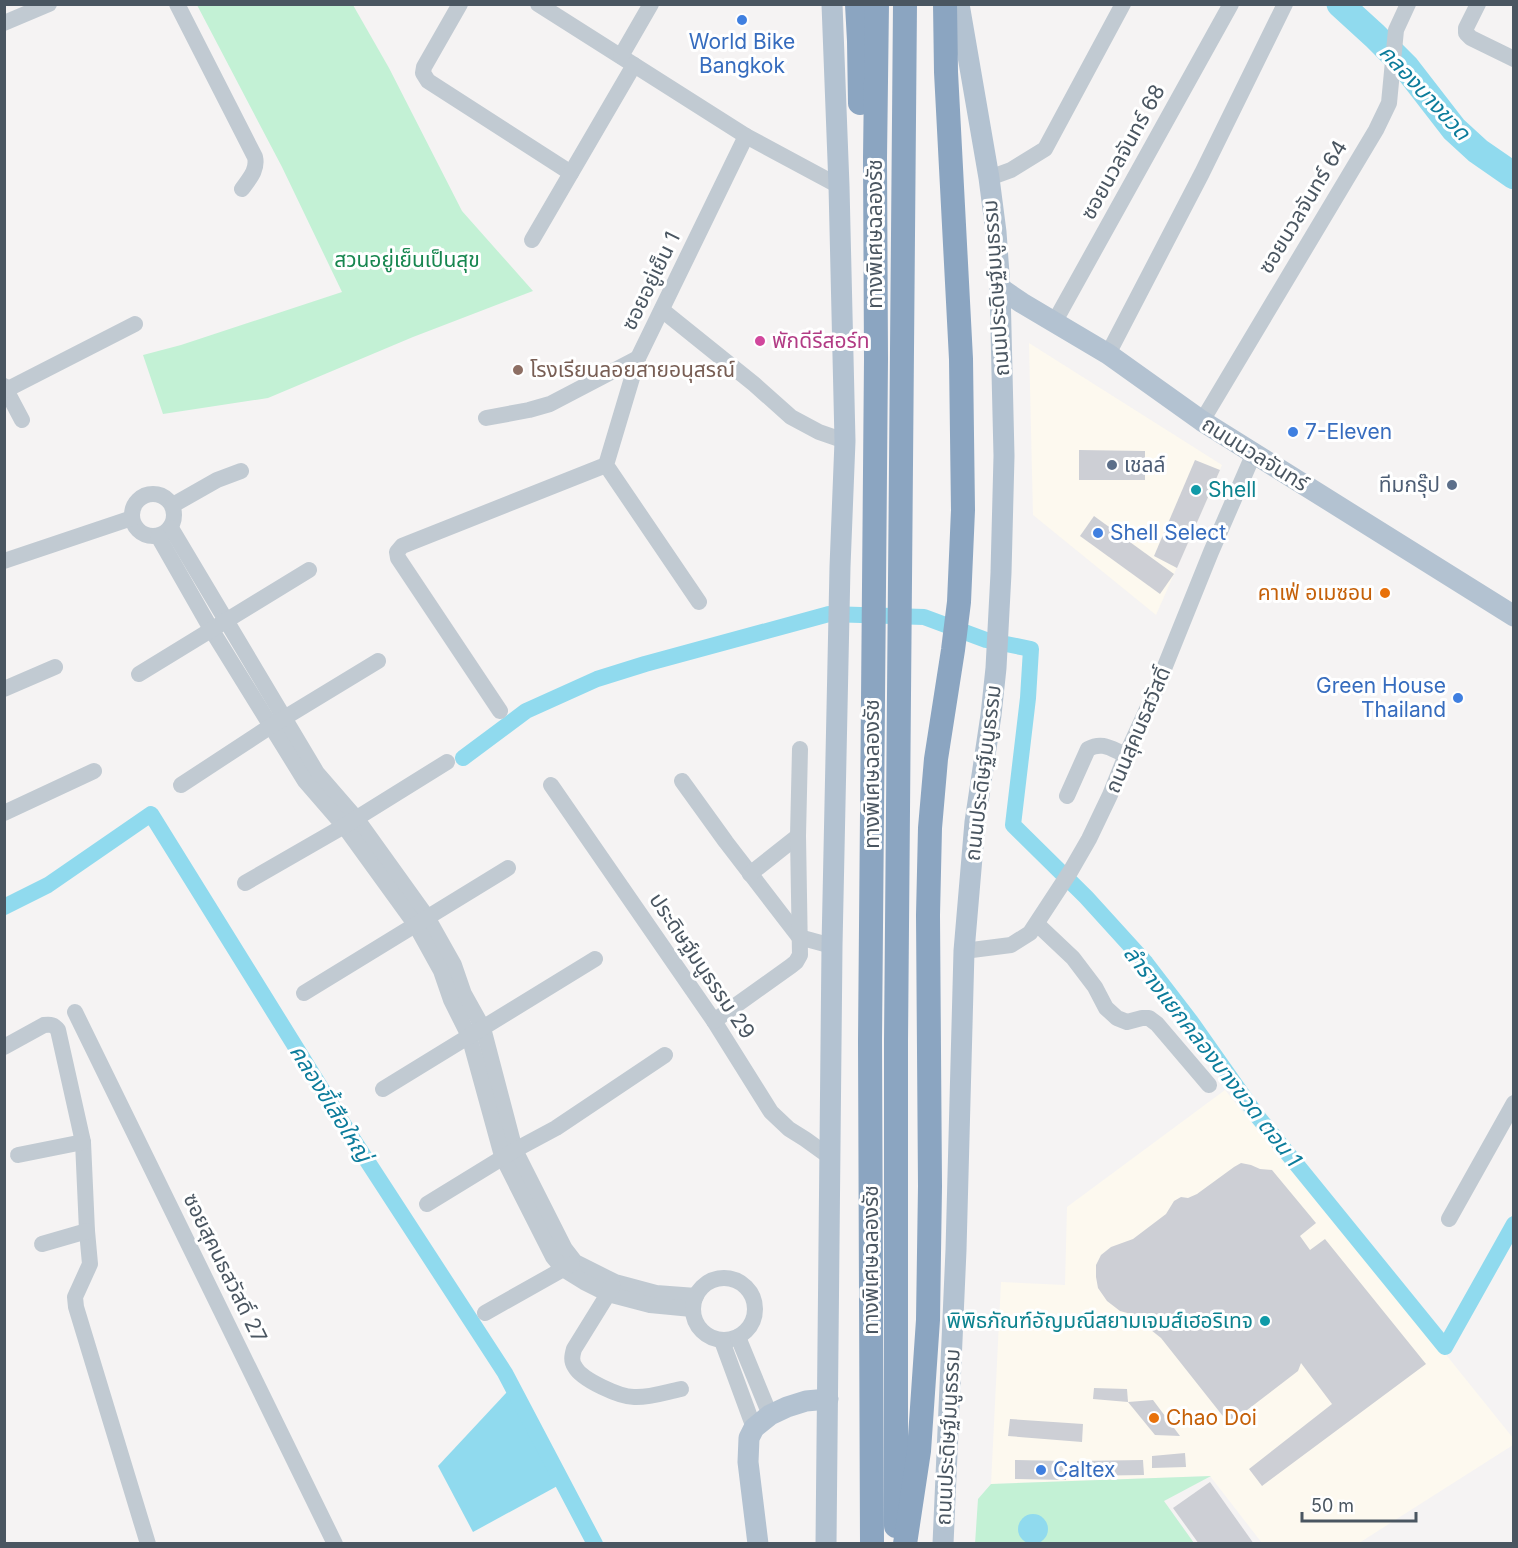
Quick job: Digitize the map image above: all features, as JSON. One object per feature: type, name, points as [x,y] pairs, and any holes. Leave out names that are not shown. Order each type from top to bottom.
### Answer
[{"type":"highway","points":[[857,4],[860,103],[875,158]]},
{"type":"highway","name":"ทางพิเศษฉลองรัช","points":[[872,1544],[870,1029],[877,4]]},
{"type":"highway","name":"ทางพิเศษฉลองรัช","points":[[896,1544],[896,1029],[905,4]]},
{"type":"highway","points":[[905,1544],[919,1451],[928,1320],[930,828],[936,759],[956,627],[963,510],[961,359],[946,72],[945,4]]},
{"type":"main road","points":[[826,1544],[832,946],[845,441],[832,4]]},
{"type":"main road","name":"ถนนประดิษฐ์มนูธรรม","points":[[942,1544],[956,1250],[964,951],[975,822],[991,715],[998,642],[1004,456],[1000,288],[989,178],[958,4]]},
{"type":"main road","name":"ถนนนวลจันทร์","points":[[1000,288],[1108,354],[1202,421],[1514,615]]},
{"type":"main road","points":[[758,1544],[748,1462],[749,1438],[762,1422],[787,1407],[806,1401],[828,1399]]},
{"type":"street","points":[[4,23],[49,4]]},
{"type":"street","points":[[177,4],[255,157],[256,168],[242,189]]},
{"type":"street","points":[[460,4],[424,67],[423,73],[428,81],[572,173]]},
{"type":"street","points":[[538,4],[746,136],[839,186]]},
{"type":"street","points":[[532,240],[572,173],[628,61],[651,4]]},
{"type":"street","points":[[989,178],[1011,170],[1045,149],[1123,4]]},
{"type":"street","name":"ซอยนวลจันทร์ 68","points":[[1055,321],[1231,4]]},
{"type":"street","points":[[1108,354],[1202,173],[1285,4]]},
{"type":"street","name":"ซอยนวลจันทร์ 64","points":[[1202,421],[1376,130],[1389,103],[1396,30],[1408,4]]},
{"type":"street","points":[[1478,4],[1466,28],[1466,33],[1471,38],[1514,59]]},
{"type":"street","name":"ซอยอยู่เย็น 1","points":[[606,465],[638,358],[746,136]]},
{"type":"street","points":[[662,310],[791,417],[819,432],[845,441]]},
{"type":"street","points":[[22,420],[5,388],[135,324]]},
{"type":"street","points":[[486,418],[550,404],[638,358]]},
{"type":"street","name":"ถนนสุคนธสวัสดิ์","points":[[964,951],[1011,945],[1030,933],[1089,839],[1153,696],[1254,453]]},
{"type":"street","points":[[500,711],[398,558],[398,552],[402,546],[606,465],[699,602]]},
{"type":"street","points":[[173,505],[217,480],[241,471]]},
{"type":"street","points":[[157,493],[166,497],[173,505],[175,517],[164,532],[146,535],[134,524],[132,518],[133,508],[138,499],[147,494],[157,493]]},
{"type":"street","points":[[4,561],[132,518]]},
{"type":"street","points":[[164,532],[226,620],[277,723]]},
{"type":"street","points":[[164,532],[211,629],[454,965],[465,994],[509,1154],[558,1237],[569,1265],[612,1288],[656,1293],[694,1302]]},
{"type":"street","points":[[139,674],[309,570]]},
{"type":"street","points":[[181,785],[378,662]]},
{"type":"street","points":[[4,689],[55,667]]},
{"type":"street","points":[[1067,796],[1088,749],[1102,745],[1126,755]]},
{"type":"street","points":[[714,1021],[796,962],[800,955],[798,837],[800,749]]},
{"type":"street","points":[[245,884],[447,762]]},
{"type":"street","points":[[4,813],[94,771]]},
{"type":"street","points":[[682,781],[799,937],[832,946]]},
{"type":"street","name":"ประดิษฐ์มนูธรรม 29","points":[[551,785],[714,1021],[771,1112],[789,1130],[830,1157]]},
{"type":"street","points":[[750,874],[798,837]]},
{"type":"street","points":[[304,993],[508,867]]},
{"type":"street","points":[[1036,924],[1073,958],[1095,987],[1106,1008],[1127,1022],[1149,1018],[1157,1024],[1209,1085]]},
{"type":"street","points":[[383,1089],[596,959]]},
{"type":"street","name":"ซอยสุคนธสวัสดิ์ 27","points":[[75,1012],[335,1544]]},
{"type":"street","points":[[4,1047],[44,1025],[50,1024],[58,1030],[83,1142],[90,1264],[75,1297],[75,1307],[148,1544]]},
{"type":"street","points":[[427,1204],[556,1128],[665,1055]]},
{"type":"street","points":[[1449,1219],[1514,1103]]},
{"type":"street","points":[[18,1155],[83,1142]]},
{"type":"street","points":[[42,1244],[87,1231]]},
{"type":"street","points":[[485,1313],[569,1265]]},
{"type":"street","points":[[718,1279],[733,1279],[746,1287],[754,1299],[755,1314],[749,1327],[738,1337],[722,1341],[706,1335],[695,1323],[694,1302],[705,1285],[718,1279]]},
{"type":"street","points":[[612,1288],[574,1349],[572,1359],[576,1370],[597,1385],[632,1397],[681,1389]]},
{"type":"street","points":[[738,1337],[762,1422]]},
{"type":"street","points":[[722,1341],[762,1422]]},
{"type":"shaded area","points":[[1029,343],[1222,465],[1156,615],[1033,515]]},
{"type":"shaded area","points":[[1225,1090],[1513,1438],[1513,1445],[1359,1543],[1262,1543],[1210,1476],[991,1484],[1001,1282],[1065,1285],[1067,1207]]},
{"type":"green space","name":"สวนอยู่เย็นเป็นสุข","points":[[197,5],[353,5],[389,68],[462,211],[533,291],[413,337],[268,398],[163,414],[143,355],[181,345],[342,292],[282,167]]},
{"type":"green space","points":[[1211,1476],[1164,1501],[1194,1543],[975,1544],[978,1499],[991,1484]]},
{"type":"water","points":[[507,1392],[561,1484],[473,1532],[438,1466]]},
{"type":"water","points":[[1033,1514],[1039,1515],[1047,1523],[1047,1535],[1039,1543],[1033,1544],[1027,1543],[1019,1535],[1018,1529],[1019,1523],[1027,1515]]},
{"type":"building","name":"เชลล์","points":[[1079,450],[1145,451],[1145,480],[1079,480]]},
{"type":"building","points":[[1195,460],[1220,470],[1177,568],[1154,556]]},
{"type":"building","points":[[1094,516],[1174,574],[1160,594],[1080,536]]},
{"type":"building","name":"พิพิธภัณฑ์อัญมณีสยามเจมส์เฮอริเทจ","points":[[1241,1163],[1272,1170],[1316,1223],[1300,1236],[1310,1250],[1325,1239],[1426,1364],[1262,1486],[1249,1469],[1332,1404],[1301,1363],[1298,1371],[1238,1417],[1228,1420],[1161,1338],[1131,1314],[1120,1311],[1107,1301],[1098,1288],[1096,1277],[1096,1265],[1101,1255],[1111,1247],[1133,1239],[1166,1214],[1174,1201],[1197,1194]]},
{"type":"building","points":[[1094,1388],[1127,1389],[1128,1402],[1093,1399]]},
{"type":"building","name":"Chao Doi","points":[[1153,1400],[1180,1436],[1155,1435],[1128,1402]]},
{"type":"building","name":"Caltex","points":[[1010,1419],[1083,1424],[1082,1442],[1008,1436]]},
{"type":"building","points":[[1185,1453],[1186,1467],[1152,1468],[1152,1456]]},
{"type":"building","name":"Caltex","points":[[1015,1460],[1066,1461],[1066,1480],[1015,1479]]},
{"type":"building","points":[[1143,1460],[1144,1475],[1077,1476],[1077,1461]]},
{"type":"building","points":[[1210,1482],[1254,1544],[1199,1544],[1173,1508]]},
{"type":"waterway","name":"คลองบางขวด","points":[[1340,4],[1406,67],[1454,129],[1478,151],[1514,176]]},
{"type":"waterway","name":"ลำรางแยกคลองบางขวด ตอน 1","points":[[463,758],[526,711],[597,679],[829,614],[924,617],[986,640],[1031,649],[1028,698],[1013,825],[1086,897],[1146,963],[1192,1023],[1258,1117],[1445,1347],[1514,1224]]},
{"type":"waterway","name":"คลองขี้เสือใหญ่","points":[[4,907],[48,885],[151,814],[349,1133],[505,1373],[595,1544]]},
{"type":"place","name":"World Bike Bangkok","points":[[742,20]]},
{"type":"place","name":"พักดีรีสอร์ท","points":[[760,341]]},
{"type":"place","name":"โรงเรียนลอยสายอนุสรณ์","points":[[518,370]]},
{"type":"place","name":"7-Eleven","points":[[1293,432]]},
{"type":"place","name":"เชลล์","points":[[1112,465]]},
{"type":"place","name":"ทีมกรุ๊ป","points":[[1452,485]]},
{"type":"place","name":"Shell","points":[[1196,490]]},
{"type":"place","name":"Shell Select","points":[[1098,533]]},
{"type":"place","name":"คาเฟ่ อเมซอน","points":[[1385,593]]},
{"type":"place","name":"Green House Thailand","points":[[1458,698]]},
{"type":"place","name":"พิพิธภัณฑ์อัญมณีสยามเจมส์เฮอริเทจ","points":[[1265,1321]]},
{"type":"place","name":"Chao Doi","points":[[1154,1418]]},
{"type":"place","name":"Caltex","points":[[1041,1470]]}]
